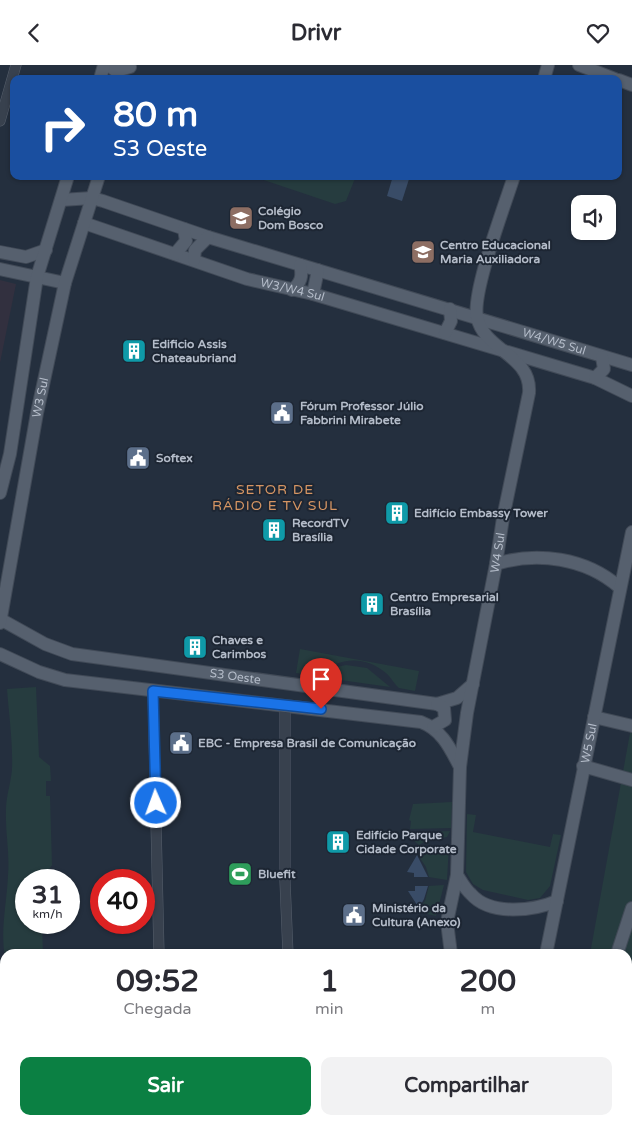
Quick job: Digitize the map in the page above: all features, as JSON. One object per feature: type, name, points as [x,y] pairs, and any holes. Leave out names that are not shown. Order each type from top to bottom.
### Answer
[{"type":"main road","points":[[108,65],[116,71],[129,70]]},
{"type":"main road","points":[[579,65],[606,75]]},
{"type":"main road","name":"W3 Sul","points":[[0,493],[10,454],[21,374],[38,277],[67,180]]},
{"type":"main road","name":"W3 Sul","points":[[0,620],[37,413],[65,283],[98,180]]},
{"type":"main road","points":[[477,318],[479,292],[513,180]]},
{"type":"main road","name":"W3/W4 Sul","points":[[61,200],[92,198],[208,237],[477,318]]},
{"type":"main road","name":"W3/W4 Sul","points":[[84,223],[247,279],[313,294],[503,351]]},
{"type":"main road","points":[[175,254],[186,241],[184,229]]},
{"type":"main road","points":[[194,260],[194,250],[208,237]]},
{"type":"main road","points":[[0,252],[26,257],[46,251]]},
{"type":"main road","points":[[292,290],[299,285],[301,278],[300,265]]},
{"type":"main road","points":[[0,269],[65,283]]},
{"type":"main road","points":[[313,294],[318,270]]},
{"type":"main road","points":[[445,333],[450,321],[450,309]]},
{"type":"main road","name":"W4 Sul","points":[[451,949],[448,922],[457,875],[460,767],[503,518],[530,385],[525,371],[490,339],[477,318]]},
{"type":"main road","name":"W4/W5 Sul","points":[[477,318],[632,365]]},
{"type":"main road","name":"W4/W5 Sul","points":[[503,351],[595,378],[632,396]]},
{"type":"main road","points":[[595,378],[604,369],[602,357]]},
{"type":"main road","points":[[21,374],[24,407],[30,414],[37,413]]},
{"type":"main road","name":"W5 Sul","points":[[547,949],[619,587],[632,532]]},
{"type":"main road","points":[[496,564],[516,558],[532,557],[574,563],[601,572],[619,587]]},
{"type":"main road","name":"S3 Oeste","points":[[0,620],[45,644],[72,654],[437,704],[457,698],[473,684]]},
{"type":"main road","name":"S3 Oeste","points":[[0,654],[39,672],[65,680],[421,723],[434,727]]},
{"type":"main road","points":[[437,704],[444,708],[445,720],[434,727],[448,743],[460,767]]},
{"type":"main road","points":[[594,717],[632,726]]},
{"type":"main road","points":[[583,767],[632,780]]},
{"type":"main road","points":[[457,875],[471,895],[485,904],[523,910],[540,908],[557,901]]},
{"type":"main road","points":[[618,949],[622,932],[632,908]]},
{"type":"main road","points":[[622,932],[632,918]]},
{"type":"street","points":[[0,121],[10,86]]},
{"type":"street","points":[[153,691],[159,949]]},
{"type":"street","points":[[285,706],[285,881],[288,949]]},
{"type":"shaded area","points":[[0,280],[16,284],[0,363]]},
{"type":"green space","points":[[264,180],[354,180],[346,201],[335,204]]},
{"type":"green space","points":[[300,649],[419,671],[415,691],[399,688],[388,675],[377,667],[360,661],[342,662],[333,665],[316,676],[296,673]]},
{"type":"green space","points":[[346,665],[367,668],[390,687],[319,677],[332,668]]},
{"type":"green space","points":[[36,687],[39,757],[50,766],[51,781],[46,781],[46,796],[50,796],[52,865],[49,869],[15,869],[15,934],[42,934],[43,949],[4,949],[3,926],[8,867],[6,810],[11,774],[11,739],[7,689]]},
{"type":"green space","points":[[632,722],[632,949],[591,949]]},
{"type":"green space","points":[[452,802],[451,828],[410,829],[411,821],[409,820],[413,804]]},
{"type":"green space","points":[[467,814],[476,815],[473,832],[550,847],[553,834],[561,835],[550,886],[540,898],[528,900],[483,890],[473,884],[466,872]]},
{"type":"green space","points":[[450,831],[447,837],[426,841],[419,845],[413,840],[411,833]]},
{"type":"green space","points":[[438,845],[449,846],[447,880],[429,877],[426,867],[418,855]]},
{"type":"green space","points":[[444,885],[436,916],[427,914],[419,909],[425,901],[429,886]]},
{"type":"water","points":[[392,180],[409,180],[402,201],[387,196]]},
{"type":"water","points":[[417,855],[428,877],[414,877],[414,873],[407,872]]},
{"type":"water","points":[[415,886],[428,886],[419,908],[408,891],[415,891]]},
{"type":"place","name":"Colégio Dom Bosco","points":[[241,218]]},
{"type":"place","name":"Centro Educacional Maria Auxiliadora","points":[[423,252]]},
{"type":"place","name":"Edificio Assis Chateaubriand","points":[[134,351]]},
{"type":"place","name":"Fórum Professor Júlio Fabbrini Mirabete","points":[[282,413]]},
{"type":"place","name":"Softex","points":[[138,458]]},
{"type":"place","name":"Edifício Embassy Tower","points":[[397,513]]},
{"type":"place","name":"RecordTV Brasília","points":[[274,530]]},
{"type":"place","name":"Centro Empresarial Brasília","points":[[372,604]]},
{"type":"place","name":"Chaves e Carimbos","points":[[195,647]]},
{"type":"place","name":"EBC - Empresa Brasil de Comunicação","points":[[181,743]]},
{"type":"place","name":"Edifício Parque Cidade Corporate","points":[[338,842]]},
{"type":"place","name":"Bluefit","points":[[240,874]]},
{"type":"place","name":"Ministério da Cultura (Anexo)","points":[[354,915]]},
{"type":"district","name":"SETOR DE RÁDIO E TV SUL","points":[[275,497]]},
{"type":"route","points":[[156,803],[153,691],[321,709]]}]
